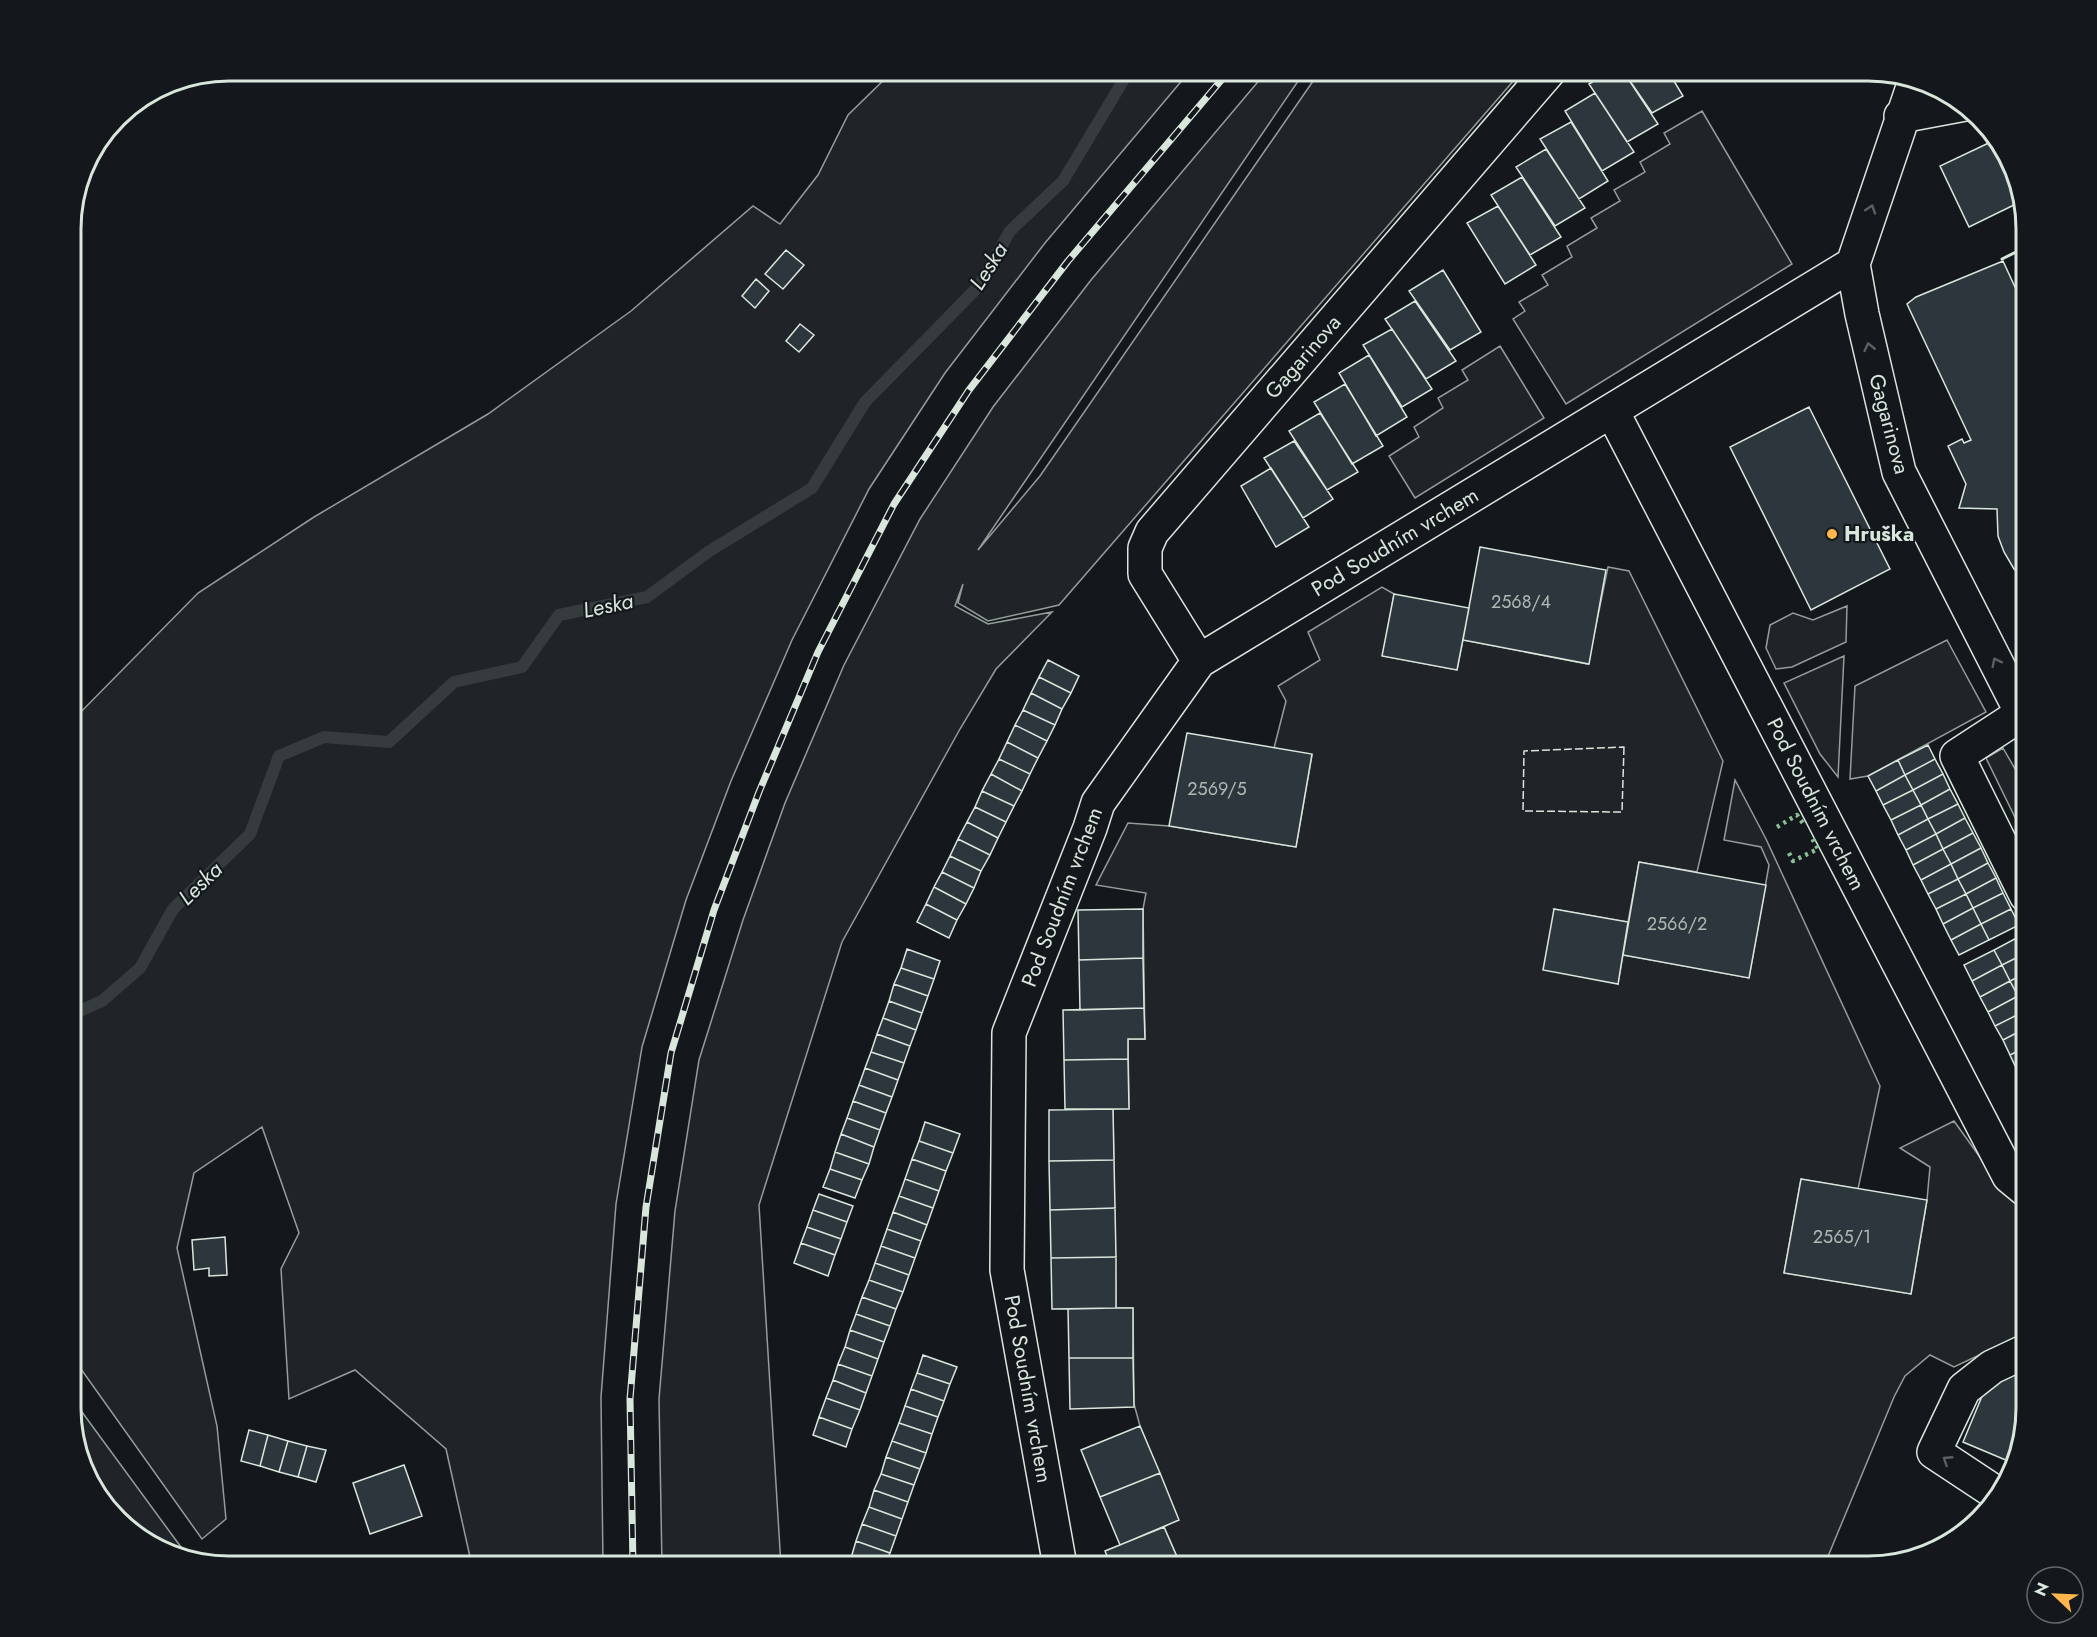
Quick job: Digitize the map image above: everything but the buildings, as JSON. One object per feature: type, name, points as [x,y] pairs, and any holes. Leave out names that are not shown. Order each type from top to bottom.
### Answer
[{"type":"street","name":"Gagarinova","points":[[1199,661],[1145,574],[1145,548],[1152,532],[1540,81]]},
{"type":"street","name":"Gagarinova","points":[[1912,88],[1853,264],[1862,314],[1899,472],[2016,698]]},
{"type":"street","points":[[1901,116],[1951,107]]},
{"type":"street","name":"Pod Soudním vrchem","points":[[1058,1556],[1007,1270],[1009,1033],[1098,803],[1199,661],[1853,264]]},
{"type":"street","name":"Pod Soudním vrchem","points":[[1612,411],[2009,1176],[2016,1182]]},
{"type":"street","points":[[2016,720],[1957,756],[2016,875]]},
{"type":"street","points":[[1992,1489],[1934,1452],[1964,1389],[1992,1367],[2016,1356]]},
{"type":"shaded area","points":[[883,81],[1182,81],[1045,243],[945,373],[869,489],[792,640],[731,781],[686,900],[642,1047],[616,1204],[601,1397],[603,1556],[470,1556],[446,1449],[355,1370],[289,1399],[281,1269],[299,1233],[262,1127],[194,1173],[177,1248],[217,1426],[226,1519],[202,1539],[81,1369],[81,712],[198,593],[314,517],[488,414],[631,311],[753,206],[780,224],[818,175],[848,115]]},
{"type":"shaded area","points":[[1259,81],[1298,81],[978,550],[1040,476],[1313,81],[1513,81],[1059,605],[988,621],[958,603],[963,584],[955,606],[988,624],[1052,612],[996,669],[960,729],[842,942],[759,1205],[780,1556],[662,1556],[659,1399],[675,1211],[699,1060],[743,920],[785,803],[844,665],[920,519],[993,407],[1091,280]]},
{"type":"shaded area","points":[[1702,111],[1792,264],[1566,404],[1513,319],[1525,311],[1519,302],[1548,285],[1542,275],[1572,257],[1567,246],[1597,228],[1591,218],[1620,201],[1614,190],[1645,172],[1640,162],[1670,144],[1664,133]]},
{"type":"shaded area","points":[[1500,346],[1544,418],[1415,498],[1389,456],[1419,437],[1414,427],[1443,408],[1438,398],[1468,380],[1462,370]]},
{"type":"shaded area","points":[[1608,567],[1629,571],[1723,761],[1697,872],[1639,862],[1628,922],[1554,909],[1618,984],[1623,955],[1749,978],[1769,865],[1761,847],[1724,840],[1735,780],[1766,839],[1880,1086],[1858,1189],[1801,1179],[1784,1273],[1911,1294],[1927,1200],[1930,1167],[1900,1148],[1954,1121],[2002,1188],[2016,1197],[2016,1338],[1954,1367],[1930,1355],[1905,1376],[1894,1397],[1828,1556],[1177,1556],[1164,1527],[1178,1519],[1140,1426],[1134,1404],[1133,1308],[1116,1308],[1113,1109],[1129,1108],[1128,1039],[1145,1039],[1143,909],[1146,893],[1096,885],[1128,823],[1169,826],[1296,847],[1312,755],[1274,748],[1286,701],[1278,686],[1320,660],[1308,632],[1382,587],[1394,594],[1383,656],[1457,670],[1463,640],[1588,664]]},
{"type":"shaded area","points":[[1847,606],[1846,642],[1792,667],[1776,669],[1766,648],[1770,625],[1793,613],[1813,620]]},
{"type":"shaded area","points":[[1947,640],[1986,712],[1868,776],[1850,779],[1855,686]]},
{"type":"shaded area","points":[[1844,656],[1838,777],[1820,754],[1784,683]]},
{"type":"shaded area","points":[[2003,748],[2016,771],[2016,820],[1986,758]]},
{"type":"shaded area","points":[[81,1411],[183,1549],[139,1526],[124,1513],[106,1490],[92,1465],[86,1447]]},
{"type":"waterway","name":"Leska","points":[[81,1010],[102,1001],[140,968],[173,909],[250,834],[279,756],[324,737],[389,742],[454,682],[522,667],[559,615],[647,597],[708,552],[812,488],[865,402],[979,286],[1010,231],[1063,181],[1123,81]]},
{"type":"railway","points":[[633,1556],[630,1399],[646,1207],[671,1053],[714,910],[759,792],[818,652],[894,504],[969,390],[1068,261],[1221,81]]},
{"type":"hedge","points":[[1777,827],[1797,815],[1805,826]]},
{"type":"hedge","points":[[1789,853],[1793,861],[1818,849],[1812,838]]},
{"type":"fence","points":[[1624,747],[1622,812],[1523,811],[1524,751],[1624,747]]},
{"type":"wall","points":[[2002,259],[2016,252]]},
{"type":"place","name":"Hruška","points":[[1832,534]]}]
